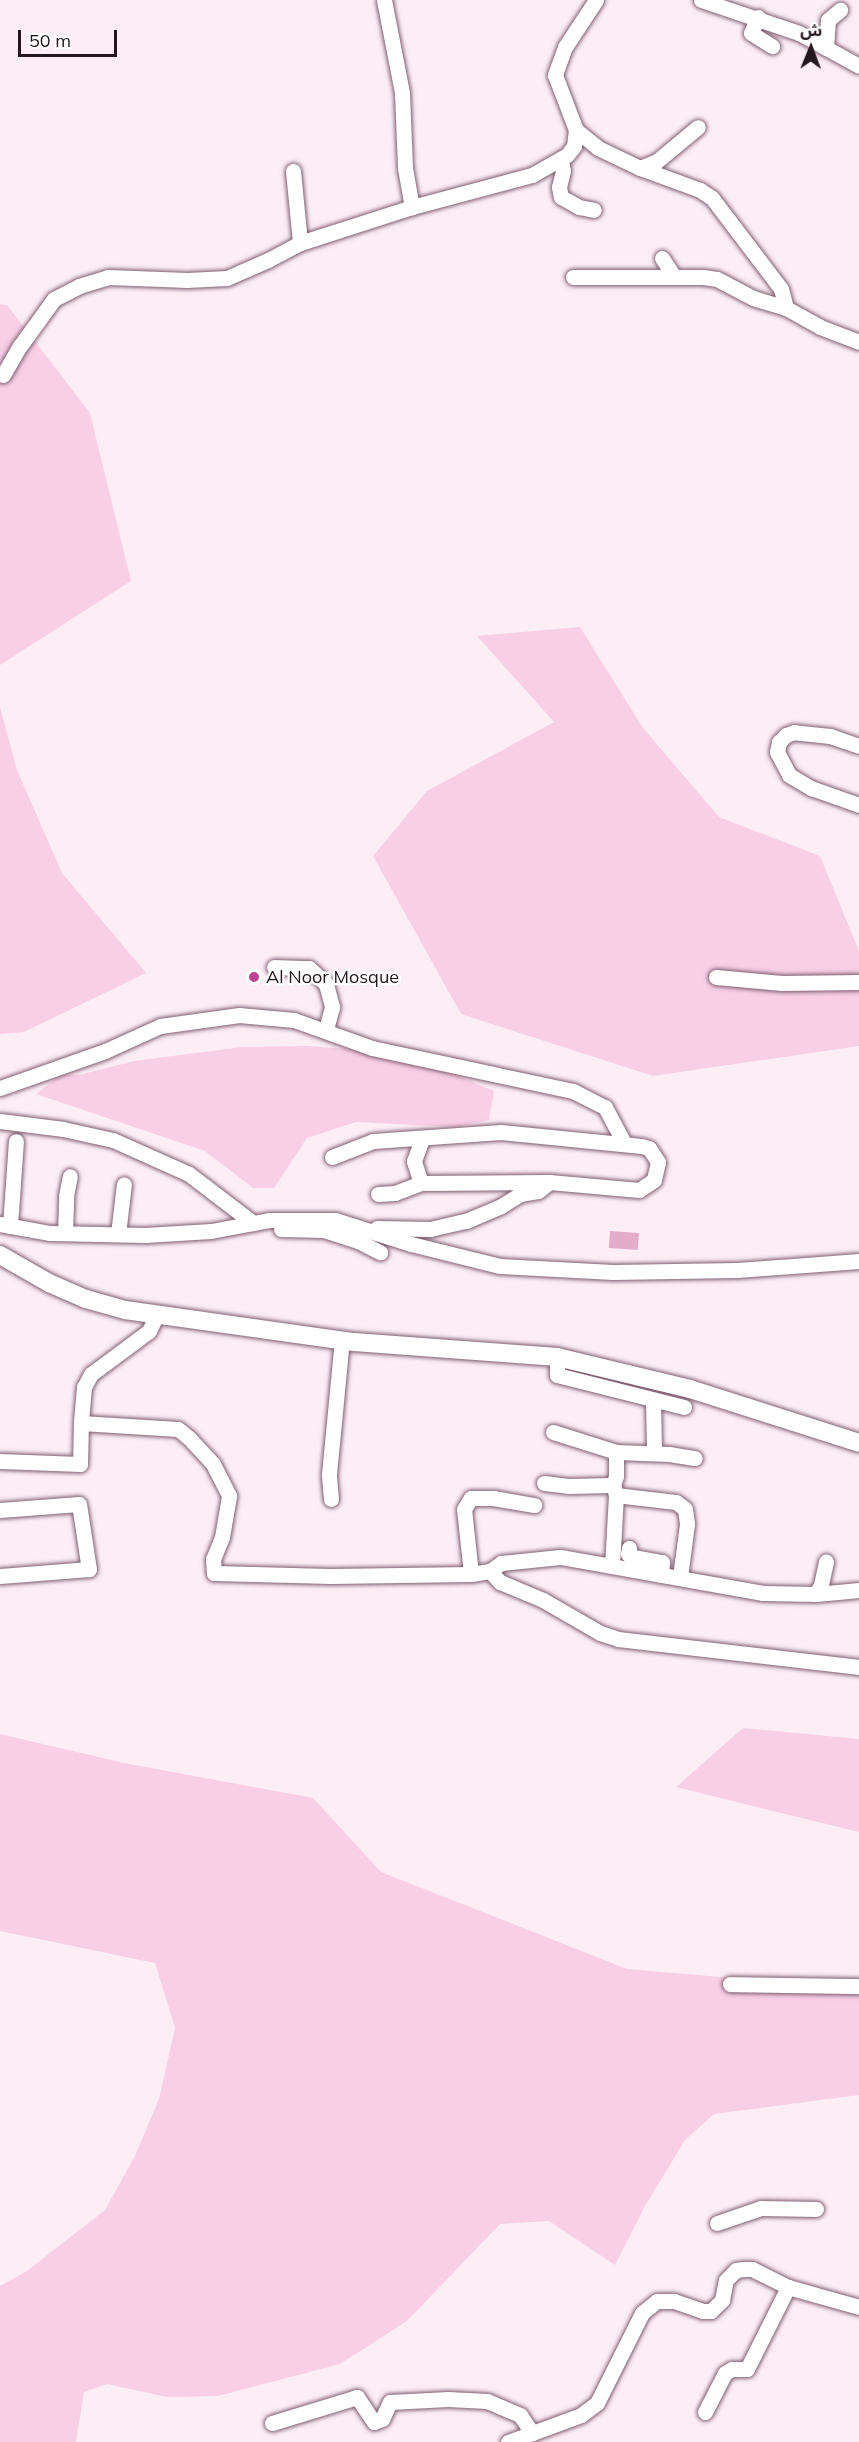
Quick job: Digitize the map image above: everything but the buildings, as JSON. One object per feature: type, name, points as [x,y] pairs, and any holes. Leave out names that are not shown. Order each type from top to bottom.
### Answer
[{"type":"main road","points":[[0,1255],[49,1283],[86,1299],[156,1316],[342,1340],[558,1357],[690,1389],[859,1443]]},
{"type":"street","points":[[384,0],[402,93],[405,168],[412,207]]},
{"type":"street","points":[[3,375],[25,338],[54,299],[79,286],[108,277],[187,280],[227,278],[300,243],[412,207],[532,175],[561,159],[574,146],[576,130],[555,75],[565,47],[596,0]]},
{"type":"street","points":[[701,0],[758,17],[799,33],[859,66]]},
{"type":"street","points":[[826,48],[828,20],[840,10]]},
{"type":"street","points":[[758,17],[752,33],[771,46]]},
{"type":"street","points":[[640,168],[657,161],[698,127]]},
{"type":"street","points":[[576,130],[598,148],[640,168],[685,183],[712,198],[748,249],[781,290],[786,308]]},
{"type":"street","points":[[561,159],[563,171],[559,187],[561,197],[579,207],[594,210]]},
{"type":"street","points":[[293,171],[300,243]]},
{"type":"street","points":[[662,258],[673,275]]},
{"type":"street","points":[[573,278],[673,275],[717,279],[753,298],[786,308],[820,327],[859,342]]},
{"type":"street","points":[[859,746],[830,736],[794,732],[786,735],[779,742],[777,752],[789,775],[811,788],[859,805]]},
{"type":"street","points":[[274,967],[309,968],[326,984],[332,1007],[326,1030]]},
{"type":"street","points":[[716,977],[782,983],[859,982]]},
{"type":"street","points":[[0,1088],[105,1051],[160,1026],[239,1015],[294,1020],[372,1048],[573,1091],[605,1107],[624,1143]]},
{"type":"street","points":[[0,1121],[63,1129],[113,1140],[189,1174],[249,1224],[265,1229],[324,1230],[358,1240],[380,1252]]},
{"type":"street","points":[[332,1157],[373,1141],[501,1132],[624,1143],[649,1148],[655,1155],[657,1171],[648,1186],[639,1190],[549,1182],[421,1183],[395,1193],[378,1194]]},
{"type":"street","points":[[421,1183],[414,1161],[422,1138]]},
{"type":"street","points":[[16,1141],[7,1174],[5,1225],[65,1233],[190,1233],[270,1220],[335,1220],[367,1228],[411,1244],[500,1266],[670,1272],[859,1261]]},
{"type":"street","points":[[65,1233],[66,1196],[70,1176]]},
{"type":"street","points":[[367,1228],[430,1229],[466,1221],[501,1206],[520,1194],[538,1191],[549,1182]]},
{"type":"street","points":[[118,1234],[124,1184]]},
{"type":"street","points":[[0,1461],[80,1464],[84,1387],[91,1374],[148,1331],[156,1316]]},
{"type":"street","points":[[331,1499],[329,1474],[342,1340]]},
{"type":"street","points":[[558,1357],[557,1375],[684,1407]]},
{"type":"street","points":[[653,1400],[654,1449]]},
{"type":"street","points":[[81,1423],[178,1430],[213,1464],[229,1496],[222,1537],[213,1559],[214,1573],[268,1576],[471,1574],[490,1570],[501,1563],[541,1557],[560,1557],[763,1593],[816,1594],[859,1590]]},
{"type":"street","points":[[553,1432],[616,1452],[669,1454],[695,1458]]},
{"type":"street","points":[[612,1566],[616,1452]]},
{"type":"street","points":[[544,1483],[614,1490],[676,1502],[685,1509],[687,1524],[680,1577]]},
{"type":"street","points":[[471,1574],[464,1509],[471,1498],[493,1498],[534,1505]]},
{"type":"street","points":[[0,1510],[79,1504],[89,1569],[0,1576]]},
{"type":"street","points":[[629,1548],[628,1554],[633,1557],[662,1562],[662,1575]]},
{"type":"street","points":[[816,1594],[821,1585],[826,1562]]},
{"type":"street","points":[[490,1570],[500,1582],[543,1600],[600,1633],[618,1639],[859,1667]]},
{"type":"street","points":[[730,1984],[859,1986]]},
{"type":"street","points":[[717,2223],[760,2208],[816,2209]]},
{"type":"street","points":[[508,2442],[581,2415],[597,2403],[642,2313],[657,2301],[674,2301],[703,2311],[711,2311],[722,2300],[726,2280],[736,2270],[752,2269],[788,2287],[859,2307]]},
{"type":"street","points":[[705,2412],[725,2373],[732,2369],[747,2369],[788,2287]]},
{"type":"street","points":[[272,2423],[357,2397],[374,2422],[382,2419],[390,2402],[448,2399],[487,2401],[520,2415],[532,2433]]},
{"type":"shaded area","points":[[0,304],[7,305],[90,413],[131,581],[0,665]]},
{"type":"shaded area","points":[[580,627],[643,728],[719,817],[820,856],[859,951],[859,1046],[653,1076],[461,1014],[373,856],[427,791],[554,722],[477,636]]},
{"type":"shaded area","points":[[0,707],[17,770],[62,873],[146,973],[24,1032],[0,1034]]},
{"type":"shaded area","points":[[307,1046],[364,1050],[444,1070],[494,1091],[489,1120],[455,1127],[356,1122],[307,1138],[274,1188],[253,1188],[205,1151],[36,1094],[61,1075],[79,1075],[134,1061],[242,1047]]},
{"type":"shaded area","points":[[610,1231],[639,1233],[638,1250],[609,1248]]},
{"type":"shaded area","points":[[743,1728],[859,1739],[859,1832],[676,1787]]},
{"type":"shaded area","points":[[0,1734],[124,1763],[313,1798],[381,1872],[627,1969],[859,1989],[859,2095],[714,2114],[685,2140],[645,2206],[615,2265],[549,2221],[500,2224],[407,2321],[340,2364],[218,2396],[167,2397],[107,2384],[84,2392],[76,2442],[0,2442],[0,2286],[27,2271],[105,2210],[135,2156],[159,2099],[175,2028],[155,1963],[0,1931]]},
{"type":"place","name":"Al Noor Mosque","points":[[254,977]]}]
